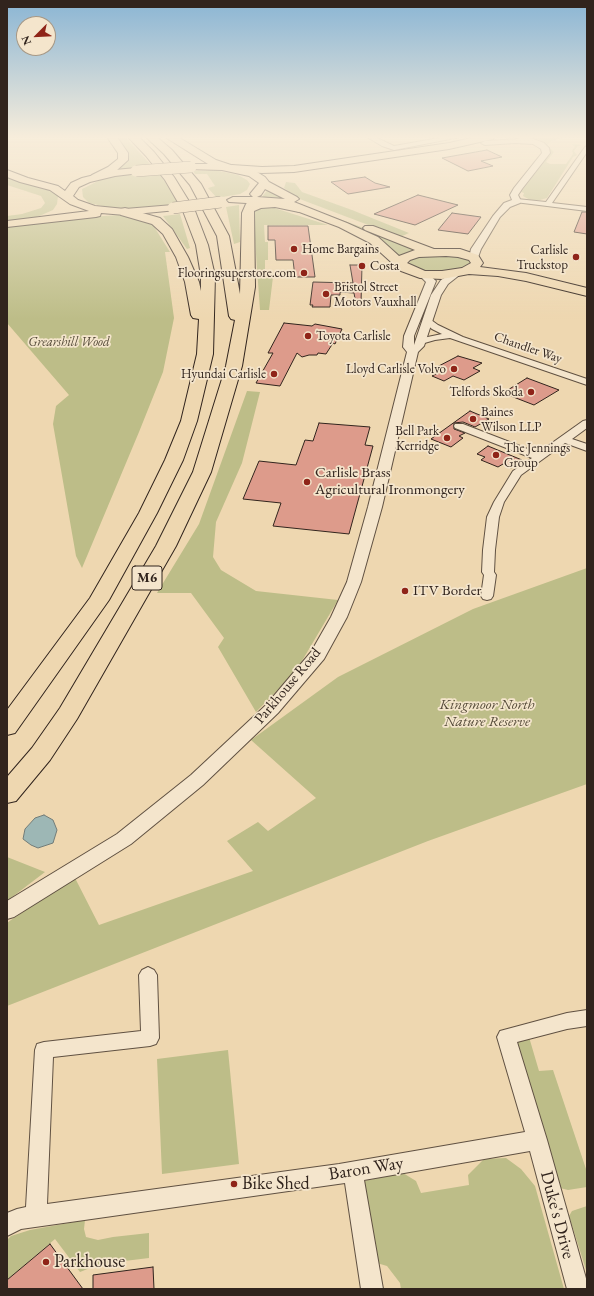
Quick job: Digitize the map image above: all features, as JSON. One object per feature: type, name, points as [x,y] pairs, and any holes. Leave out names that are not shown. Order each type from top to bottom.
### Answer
[{"type":"highway","points":[[34,221],[60,210],[65,206],[68,197]]},
{"type":"highway","points":[[69,197],[87,208],[123,212]]},
{"type":"highway","name":"M6","points":[[7,727],[99,600],[148,513],[174,460],[189,421],[205,354],[208,276],[202,244],[189,211],[181,197]]},
{"type":"highway","name":"M6","points":[[202,197],[223,236],[230,266],[238,338]]},
{"type":"highway","points":[[7,224],[77,215],[173,208],[243,197]]},
{"type":"highway","name":"M6","points":[[7,794],[41,754],[69,713],[166,546],[202,472],[234,366],[248,287],[248,213],[256,197]]},
{"type":"highway","points":[[258,197],[259,205],[275,204],[299,208],[343,225],[383,247],[400,262],[402,266],[424,275],[469,265],[587,292]]},
{"type":"highway","points":[[276,197],[299,202],[432,252]]},
{"type":"highway","name":"M6","points":[[123,212],[146,217],[160,223],[175,243],[192,282],[205,354]]},
{"type":"highway","points":[[400,262],[406,257],[432,252],[446,252],[460,253],[469,265]]},
{"type":"street","points":[[548,204],[553,197]]},
{"type":"street","points":[[469,265],[482,238],[497,216],[508,205],[517,201],[587,209]]},
{"type":"street","points":[[446,252],[469,246],[482,238]]},
{"type":"street","name":"Parkhouse Road","points":[[7,910],[124,838],[196,780],[272,709],[318,655],[339,617],[354,582],[375,507],[413,351],[419,346],[426,329],[436,295],[440,288],[444,282],[469,265]]},
{"type":"street","name":"Parkhouse Road","points":[[413,351],[408,347],[409,336],[431,281],[424,275]]},
{"type":"street","name":"Chandler Way","points":[[412,328],[426,329],[460,339],[587,382]]},
{"type":"street","name":"Chandler Way","points":[[426,329],[434,337],[447,336],[460,339]]},
{"type":"street","points":[[487,596],[490,575],[488,572],[489,550],[495,512],[499,502],[517,473],[587,423]]},
{"type":"street","points":[[459,426],[539,457]]},
{"type":"street","points":[[564,439],[587,448]]},
{"type":"street","points":[[36,1217],[44,1050],[150,1038],[148,975]]},
{"type":"street","points":[[537,1140],[506,1036],[567,1021],[587,1018]]},
{"type":"street","name":"Baron Way","points":[[7,1226],[17,1219],[353,1172],[537,1140]]},
{"type":"street","name":"Duke's Drive","points":[[537,1140],[578,1289]]},
{"type":"street","points":[[353,1172],[372,1289]]},
{"type":"green space","points":[[42,197],[58,197],[57,204],[53,210],[37,217],[7,222],[7,216],[22,214],[41,208],[45,203]]},
{"type":"green space","points":[[83,197],[174,197],[178,204],[132,209],[112,208],[89,203]]},
{"type":"green space","points":[[285,197],[295,203],[364,228],[416,251],[398,256],[369,235],[261,198]]},
{"type":"green space","points":[[317,197],[409,233],[400,237],[297,198]]},
{"type":"green space","points":[[526,197],[547,197],[540,200],[530,200]]},
{"type":"green space","points":[[239,205],[240,242],[234,244],[226,207]]},
{"type":"green space","points":[[268,206],[328,225],[264,225],[265,242],[268,242],[268,260],[265,260],[265,274],[279,274],[280,277],[273,277],[269,310],[260,310],[253,212],[256,208]]},
{"type":"green space","points":[[180,214],[190,248],[187,249],[163,216]]},
{"type":"green space","name":"Grearshill Wood","points":[[120,215],[141,219],[153,225],[170,252],[165,252],[174,318],[163,372],[82,568],[76,556],[53,424],[56,406],[69,395],[7,323],[7,227],[88,217]]},
{"type":"green space","points":[[449,254],[465,257],[471,263],[464,268],[440,273],[422,271],[409,266],[410,259],[414,257]]},
{"type":"green space","points":[[247,391],[260,392],[242,463],[216,522],[213,557],[221,570],[256,591],[338,600],[296,671],[256,712],[218,647],[224,638],[191,593],[157,593],[199,524]]},
{"type":"green space","name":"Kingmoor North Nature Reserve","points":[[587,568],[587,784],[428,841],[7,1006],[7,923],[75,878],[99,925],[253,871],[227,841],[258,822],[268,831],[316,798],[251,740],[338,677],[473,609]]},
{"type":"green space","points":[[7,857],[45,872],[7,901]]},
{"type":"green space","points":[[529,1037],[539,1071],[553,1070],[587,1172],[587,1187],[568,1190],[560,1188],[513,1045],[520,1039]]},
{"type":"green space","points":[[228,1050],[239,1164],[162,1174],[157,1059]]},
{"type":"green space","points":[[506,1158],[521,1169],[535,1186],[564,1289],[401,1289],[400,1283],[387,1266],[370,1261],[362,1196],[364,1181],[403,1173],[416,1181],[421,1193],[469,1185],[468,1175],[484,1159]]},
{"type":"green space","points":[[587,1206],[587,1273],[569,1216],[572,1211]]},
{"type":"green space","points":[[85,1220],[84,1229],[86,1237],[98,1240],[149,1233],[149,1258],[100,1264],[80,1272],[55,1239],[7,1280],[7,1240],[11,1236],[30,1230]]},
{"type":"water","points":[[44,815],[53,820],[57,830],[53,843],[38,848],[23,839],[25,829],[35,818]]},
{"type":"building","points":[[412,197],[428,197],[458,205],[415,225],[374,214]]},
{"type":"building","points":[[582,212],[587,212],[587,234],[574,232]]},
{"type":"building","points":[[452,213],[481,217],[468,234],[438,230]]},
{"type":"building","points":[[268,226],[308,226],[315,277],[295,277],[293,260],[276,260],[275,240],[268,240]]},
{"type":"building","name":"Bristol Street Motors Vauxhall","points":[[350,265],[362,265],[361,304],[356,304],[354,293],[340,292],[340,295],[331,295],[330,307],[312,307],[313,305],[310,305],[313,282],[353,283]]},
{"type":"building","name":"Toyota Carlisle","points":[[284,323],[312,326],[315,324],[342,329],[335,344],[333,343],[326,354],[318,353],[317,355],[302,357],[297,353],[280,386],[256,383],[273,353],[268,353]]},
{"type":"building","name":"Lloyd Carlisle Volvo","points":[[458,356],[482,363],[473,368],[480,371],[464,380],[453,376],[444,381],[432,376],[440,372],[433,369]]},
{"type":"building","name":"Telfords Skoda","points":[[527,378],[559,390],[534,405],[503,393]]},
{"type":"building","points":[[470,411],[489,419],[475,427],[463,422],[454,423],[454,429],[465,433],[459,436],[463,438],[451,447],[431,439]]},
{"type":"building","name":"Carlisle Brass Agricultural Ironmongery","points":[[319,423],[370,427],[365,445],[373,446],[349,534],[273,526],[281,503],[243,499],[259,461],[296,465],[305,440],[313,441]]},
{"type":"building","name":"The Jennings Group","points":[[488,446],[522,460],[511,468],[503,464],[498,467],[481,460],[485,457],[477,454]]},
{"type":"building","name":"Parkhouse","points":[[50,1244],[83,1289],[7,1289],[7,1280]]},
{"type":"building","name":"Parkhouse","points":[[153,1267],[154,1289],[93,1289],[93,1275]]},
{"type":"place","name":"Home Bargains","points":[[294,249]]},
{"type":"place","name":"Carlisle Truckstop","points":[[576,257]]},
{"type":"place","name":"Costa","points":[[362,266]]},
{"type":"place","name":"Flooringsuperstore.com","points":[[304,273]]},
{"type":"place","name":"Bristol Street Motors Vauxhall","points":[[326,294]]},
{"type":"place","name":"Toyota Carlisle","points":[[308,336]]},
{"type":"place","name":"Lloyd Carlisle Volvo","points":[[454,369]]},
{"type":"place","name":"Hyundai Carlisle","points":[[274,374]]},
{"type":"place","name":"Telfords Skoda","points":[[531,392]]},
{"type":"place","name":"Baines Wilson LLP","points":[[473,419]]},
{"type":"place","name":"Bell Park Kerridge","points":[[447,438]]},
{"type":"place","name":"The Jennings Group","points":[[496,455]]},
{"type":"place","name":"Carlisle Brass Agricultural Ironmongery","points":[[307,482]]},
{"type":"place","name":"ITV Border","points":[[405,591]]},
{"type":"place","name":"Bike Shed","points":[[234,1184]]},
{"type":"place","name":"Parkhouse","points":[[46,1262]]}]
